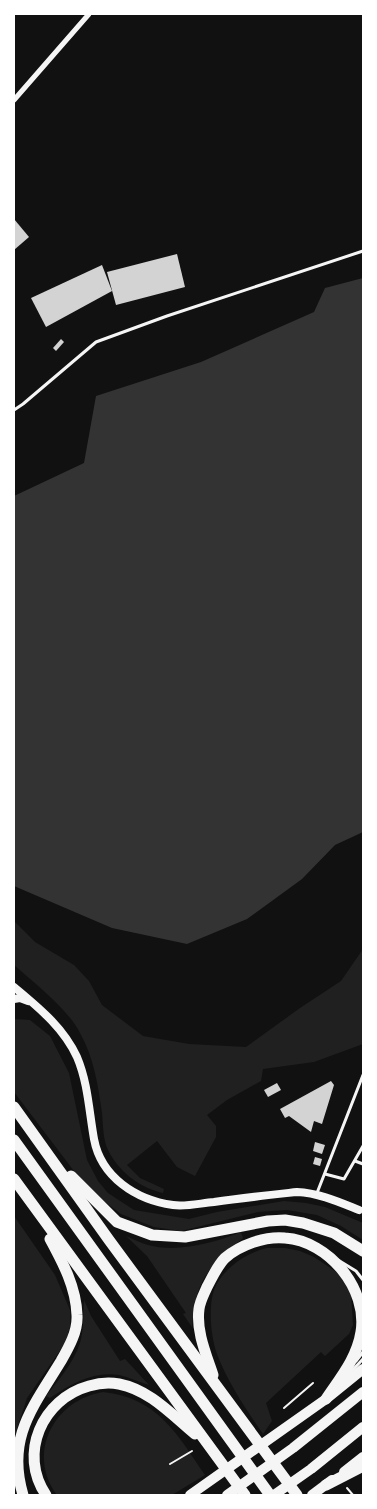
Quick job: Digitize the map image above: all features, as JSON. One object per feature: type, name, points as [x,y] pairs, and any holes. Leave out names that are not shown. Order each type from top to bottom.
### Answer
[{"type":"highway","points":[[14,1107],[109,1240],[298,1495]]},
{"type":"highway","points":[[14,1140],[223,1432],[272,1495],[311,1469],[363,1427]]},
{"type":"highway","points":[[49,1154],[117,1222],[152,1235],[185,1236],[268,1221],[285,1220],[303,1223],[334,1233],[363,1251]]},
{"type":"highway","points":[[14,1179],[245,1495]]},
{"type":"highway","points":[[23,1495],[19,1482],[17,1454],[23,1428],[27,1415],[71,1344],[77,1316],[75,1298],[67,1269],[26,1196]]},
{"type":"highway","points":[[241,1419],[213,1376],[200,1331],[199,1309],[202,1297],[224,1259],[240,1248],[261,1240],[286,1238],[308,1244],[335,1261],[351,1282],[358,1296],[362,1322],[355,1354],[326,1399]]},
{"type":"highway","points":[[190,1495],[326,1399],[363,1369]]},
{"type":"highway","points":[[46,1495],[34,1470],[35,1447],[39,1430],[50,1411],[64,1397],[81,1388],[99,1383],[109,1383],[138,1390],[159,1403],[208,1445]]},
{"type":"highway","points":[[227,1495],[293,1448],[363,1392]]},
{"type":"highway","points":[[312,1495],[363,1458]]},
{"type":"highway","points":[[326,1485],[363,1466]]},
{"type":"street","points":[[14,100],[89,14]]},
{"type":"street","points":[[14,987],[62,1031],[70,1043],[85,1081],[94,1140],[100,1156],[107,1168],[127,1188],[153,1201],[174,1205],[297,1192],[317,1194],[362,1211]]},
{"type":"street","points":[[14,999],[20,998],[32,1002]]},
{"type":"lane","points":[[14,410],[96,342],[167,316],[363,251]]},
{"type":"lane","points":[[317,1194],[363,1075]]},
{"type":"lane","points":[[326,1174],[344,1180],[363,1146]]},
{"type":"lane","points":[[355,1161],[363,1164]]},
{"type":"lane","points":[[326,1255],[356,1271],[363,1280]]},
{"type":"lane","points":[[326,1399],[363,1352]]},
{"type":"lane","points":[[326,1399],[363,1359]]},
{"type":"path","points":[[284,1408],[312,1382]]},
{"type":"path","points":[[170,1464],[192,1450]]},
{"type":"path","points":[[347,1488],[353,1495]]},
{"type":"shaded area","points":[[363,278],[363,832],[335,845],[302,879],[247,919],[187,944],[112,928],[14,886],[14,496],[84,463],[96,396],[201,362],[314,312],[325,288]]},
{"type":"shaded area","points":[[14,921],[35,942],[74,965],[89,981],[102,1005],[143,1036],[189,1044],[246,1047],[341,981],[363,949],[363,1044],[314,1062],[263,1069],[261,1081],[227,1100],[207,1115],[216,1126],[216,1137],[195,1176],[177,1167],[157,1141],[127,1165],[140,1178],[164,1189],[163,1193],[154,1191],[138,1183],[124,1172],[108,1150],[104,1137],[97,1082],[85,1042],[68,1015],[14,965]]},
{"type":"shaded area","points":[[14,1019],[30,1020],[50,1036],[69,1073],[87,1160],[98,1181],[108,1193],[134,1210],[189,1219],[217,1212],[284,1201],[306,1203],[325,1207],[363,1223],[363,1240],[341,1226],[317,1215],[287,1210],[258,1212],[181,1231],[154,1227],[121,1214],[97,1196],[77,1175],[14,1092]]},
{"type":"shaded area","points":[[14,1216],[55,1275],[70,1310],[70,1326],[66,1342],[27,1398],[14,1438]]},
{"type":"shaded area","points":[[241,1232],[243,1238],[222,1256],[204,1278],[196,1299],[192,1327],[183,1314],[186,1313],[147,1256],[126,1236],[148,1245],[171,1248],[195,1246]]},
{"type":"shaded area","points":[[267,1248],[285,1248],[300,1251],[314,1257],[341,1275],[351,1294],[353,1325],[349,1334],[325,1356],[321,1352],[266,1403],[272,1421],[263,1434],[238,1396],[221,1365],[213,1340],[211,1305],[214,1290],[223,1275],[243,1258]]},
{"type":"shaded area","points":[[84,1300],[91,1316],[120,1361],[125,1359],[149,1385],[119,1375],[109,1374],[83,1380],[50,1398],[46,1396],[74,1357],[80,1343]]},
{"type":"shaded area","points":[[103,1392],[122,1396],[152,1410],[175,1432],[205,1475],[172,1495],[57,1495],[48,1479],[44,1462],[45,1446],[50,1431],[59,1417],[71,1406],[86,1397]]},
{"type":"building","points":[[14,219],[29,237],[14,250]]},
{"type":"building","points":[[177,254],[185,287],[116,305],[107,272]]},
{"type":"building","points":[[102,265],[112,291],[46,327],[31,298]]},
{"type":"building","points":[[61,339],[64,342],[56,351],[53,348]]},
{"type":"building","points":[[331,1081],[334,1085],[322,1124],[314,1121],[311,1132],[289,1116],[285,1118],[280,1109]]},
{"type":"building","points":[[277,1083],[281,1090],[268,1097],[264,1090]]},
{"type":"building","points":[[315,1142],[325,1145],[322,1154],[313,1151]]},
{"type":"building","points":[[315,1157],[322,1159],[320,1166],[313,1164]]}]
